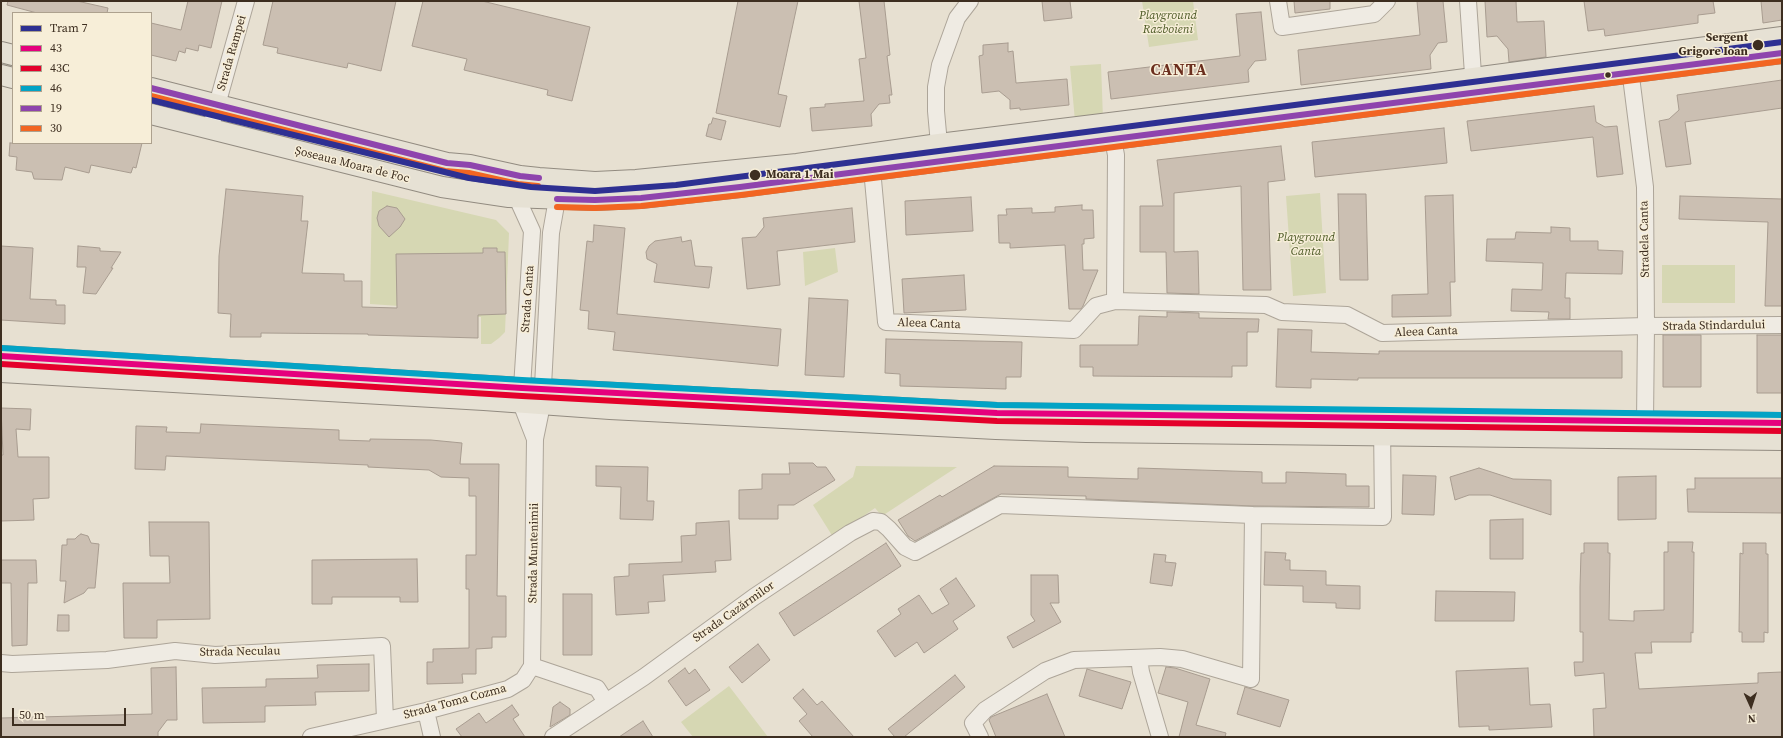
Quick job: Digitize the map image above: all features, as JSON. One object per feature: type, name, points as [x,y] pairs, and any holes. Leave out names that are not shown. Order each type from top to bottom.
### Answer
[{"type":"main road","points":[[1629,66],[1782,37]]},
{"type":"main road","points":[[1,52],[12,55]]},
{"type":"main road","points":[[557,199],[595,200],[642,198],[872,169],[1112,131],[1629,66],[1782,53]]},
{"type":"main road","points":[[1,75],[12,78]]},
{"type":"main road","name":"Șoseaua Moara de Foc","points":[[152,88],[447,163],[470,165],[520,176],[595,182],[675,177],[797,164],[939,144]]},
{"type":"main road","name":"Șoseaua Moara de Foc","points":[[152,114],[210,130],[442,186],[517,198],[557,199]]},
{"type":"main road","points":[[939,144],[1112,131]]},
{"type":"main road","points":[[1,356],[522,396]]},
{"type":"main road","points":[[1,372],[542,397],[1782,440]]},
{"type":"main road","points":[[1382,427],[1645,422],[1782,423]]},
{"type":"street","name":"Strada Rampei","points":[[210,130],[246,1]]},
{"type":"street","points":[[939,144],[936,111],[936,87],[940,65],[957,18],[970,1]]},
{"type":"street","points":[[1278,1],[1282,27],[1374,14],[1388,1]]},
{"type":"street","points":[[1468,1],[1474,86]]},
{"type":"street","name":"Stradela Canta","points":[[1629,66],[1645,187],[1645,422]]},
{"type":"street","points":[[1112,131],[1116,155],[1115,302]]},
{"type":"street","points":[[447,163],[467,172],[547,192],[557,199]]},
{"type":"street","name":"Aleea Canta","points":[[872,169],[886,322],[1074,330],[1096,306],[1115,302],[1266,306],[1282,312],[1347,315],[1382,333],[1646,326]]},
{"type":"street","name":"Strada Canta","points":[[517,198],[532,232],[522,396]]},
{"type":"street","name":"Strada Canta","points":[[542,397],[551,233],[557,199]]},
{"type":"street","name":"Strada Stindardului","points":[[1646,326],[1782,325]]},
{"type":"street","name":"Strada Muntenimii","points":[[522,396],[536,439]]},
{"type":"street","name":"Strada Muntenimii","points":[[532,666],[536,439],[542,397]]},
{"type":"street","points":[[980,737],[973,723],[985,710],[1045,671],[1074,660],[1160,657],[1182,659],[1251,679],[1254,515],[1383,517],[1382,427]]},
{"type":"street","name":"Strada Cazărmilor","points":[[553,737],[644,677],[767,589],[850,533],[873,521],[881,522],[905,547],[915,552],[1000,505],[1254,515]]},
{"type":"street","name":"Strada Neculau","points":[[1,663],[12,664],[107,660],[175,651],[215,655],[382,646],[385,720]]},
{"type":"street","points":[[1139,658],[1141,672],[1160,737]]},
{"type":"street","points":[[532,666],[597,688],[606,702]]},
{"type":"street","name":"Strada Toma Cozma","points":[[312,737],[426,711],[508,689],[523,680],[532,666]]},
{"type":"street","points":[[426,711],[432,737]]},
{"type":"green space","name":"Playground Razboieni","points":[[1142,1],[1193,1],[1198,40],[1149,47]]},
{"type":"green space","points":[[1101,64],[1103,119],[1075,121],[1070,66]]},
{"type":"green space","points":[[372,191],[496,220],[509,233],[505,332],[499,338],[491,344],[481,344],[481,317],[418,315],[414,307],[370,304]]},
{"type":"green space","name":"Playground Canta","points":[[1320,193],[1326,293],[1293,296],[1286,196]]},
{"type":"green space","points":[[835,248],[838,272],[805,286],[803,252]]},
{"type":"green space","points":[[1662,265],[1735,265],[1735,303],[1662,303]]},
{"type":"green space","points":[[856,466],[957,467],[882,516],[875,508],[833,537],[813,505],[853,477]]},
{"type":"green space","points":[[729,686],[768,737],[693,737],[681,722]]},
{"type":"building","points":[[8,1],[77,1],[108,8],[107,12],[33,12],[7,5]]},
{"type":"building","points":[[188,1],[222,1],[211,48],[199,45],[198,51],[186,48],[185,53],[179,51],[176,61],[152,55],[152,23],[181,30]]},
{"type":"building","points":[[273,1],[396,1],[381,71],[348,63],[347,68],[277,53],[278,48],[263,45]]},
{"type":"building","points":[[423,1],[482,1],[590,27],[572,101],[547,95],[548,90],[464,70],[467,59],[412,46]]},
{"type":"building","points":[[738,1],[798,1],[778,94],[787,96],[780,127],[716,113]]},
{"type":"building","points":[[859,1],[884,1],[890,55],[887,56],[892,95],[889,95],[890,103],[879,104],[871,114],[872,126],[812,131],[810,108],[825,107],[825,104],[864,101],[859,59],[866,58]]},
{"type":"building","points":[[1042,1],[1070,1],[1072,18],[1044,21]]},
{"type":"building","points":[[1294,1],[1330,1],[1330,9],[1295,13]]},
{"type":"building","points":[[1417,1],[1443,1],[1447,42],[1438,43],[1430,55],[1431,69],[1301,85],[1298,50],[1420,35]]},
{"type":"building","points":[[1485,1],[1516,1],[1517,22],[1544,21],[1546,57],[1509,62],[1508,49],[1497,36],[1487,37]]},
{"type":"building","points":[[1584,1],[1713,1],[1715,13],[1698,15],[1698,23],[1605,36],[1604,29],[1588,31]]},
{"type":"building","points":[[1761,1],[1782,1],[1782,20],[1763,23]]},
{"type":"building","points":[[1261,12],[1266,60],[1255,61],[1248,70],[1249,82],[1111,99],[1108,72],[1240,56],[1236,14]]},
{"type":"building","points":[[1008,43],[1008,52],[1013,51],[1016,83],[1067,79],[1069,105],[1020,110],[1020,108],[1010,109],[1010,100],[999,91],[982,93],[979,56],[983,55],[983,45]]},
{"type":"building","points":[[1782,80],[1782,108],[1685,122],[1691,164],[1666,167],[1659,121],[1669,119],[1679,110],[1677,95]]},
{"type":"building","points":[[1594,106],[1596,122],[1605,127],[1617,126],[1623,174],[1597,177],[1593,137],[1471,151],[1467,121]]},
{"type":"building","points":[[713,118],[726,121],[721,140],[706,136],[709,124],[711,124]]},
{"type":"building","points":[[1444,128],[1447,163],[1315,177],[1312,142]]},
{"type":"building","points":[[10,143],[142,144],[136,168],[133,167],[131,173],[91,165],[89,173],[65,167],[62,180],[34,179],[32,172],[16,170],[17,157],[9,156]]},
{"type":"building","points":[[1281,146],[1285,180],[1268,182],[1271,290],[1243,290],[1241,186],[1174,193],[1174,252],[1198,251],[1199,294],[1167,293],[1166,252],[1140,252],[1140,206],[1163,206],[1157,160]]},
{"type":"building","points":[[226,189],[303,196],[301,221],[308,221],[302,273],[344,274],[344,281],[362,281],[362,307],[397,308],[396,254],[483,253],[483,248],[497,248],[497,252],[505,252],[506,314],[478,315],[478,338],[368,334],[261,333],[261,337],[230,337],[231,314],[218,313],[219,256]]},
{"type":"building","points":[[1338,194],[1366,194],[1368,280],[1340,280]]},
{"type":"building","points":[[1453,195],[1455,282],[1450,282],[1451,316],[1392,317],[1392,295],[1428,294],[1425,196]]},
{"type":"building","points":[[1680,196],[1782,199],[1782,306],[1765,306],[1768,222],[1679,219]]},
{"type":"building","points":[[971,197],[973,231],[906,235],[905,201]]},
{"type":"building","points":[[1082,205],[1082,210],[1093,210],[1094,238],[1084,239],[1084,244],[1082,244],[1083,270],[1098,270],[1081,309],[1069,309],[1065,245],[1010,248],[1010,243],[999,243],[998,215],[1007,215],[1006,209],[1032,208],[1032,213],[1055,212],[1055,207]]},
{"type":"building","points":[[387,206],[397,208],[405,219],[400,227],[389,237],[379,226],[377,218],[379,211]]},
{"type":"building","points":[[852,208],[855,242],[777,251],[780,285],[747,289],[742,238],[756,237],[764,227],[763,218]]},
{"type":"building","points":[[594,225],[625,228],[617,314],[781,329],[778,366],[613,350],[615,332],[588,329],[589,311],[580,310],[587,241],[593,242]]},
{"type":"building","points":[[1551,227],[1570,228],[1570,241],[1598,241],[1598,250],[1623,251],[1622,274],[1566,273],[1565,298],[1570,298],[1570,319],[1548,319],[1549,312],[1511,311],[1512,289],[1542,290],[1543,263],[1486,261],[1487,239],[1515,239],[1516,232],[1551,233]]},
{"type":"building","points":[[681,237],[682,242],[691,240],[695,266],[712,267],[709,288],[654,282],[657,264],[647,259],[646,252],[649,246],[655,241]]},
{"type":"building","points":[[1,246],[33,248],[30,299],[56,300],[56,305],[65,305],[65,324],[1,320]]},
{"type":"building","points":[[78,246],[100,248],[100,251],[121,252],[111,268],[113,268],[96,294],[83,293],[86,267],[77,267]]},
{"type":"building","points":[[964,275],[966,310],[904,313],[902,279]]},
{"type":"building","points":[[809,298],[848,300],[844,377],[805,375]]},
{"type":"building","points":[[1167,312],[1199,313],[1199,318],[1259,319],[1258,332],[1247,332],[1247,366],[1232,366],[1232,377],[1093,376],[1093,367],[1080,367],[1080,345],[1138,345],[1139,316],[1167,317]]},
{"type":"building","points":[[1278,329],[1312,330],[1311,352],[1379,354],[1379,351],[1622,351],[1622,378],[1311,379],[1311,388],[1276,387]]},
{"type":"building","points":[[1663,335],[1701,335],[1701,387],[1663,387]]},
{"type":"building","points":[[1757,335],[1782,335],[1782,393],[1757,393]]},
{"type":"building","points":[[886,339],[1022,342],[1021,377],[1006,377],[1006,389],[900,386],[900,374],[885,373]]},
{"type":"building","points":[[1,408],[31,409],[30,430],[16,429],[18,457],[49,457],[49,498],[33,499],[34,520],[1,521],[1,455],[3,455]]},
{"type":"building","points":[[201,424],[339,430],[339,440],[431,440],[462,443],[460,464],[499,464],[497,596],[506,596],[506,637],[492,637],[492,648],[476,649],[476,674],[462,674],[463,683],[427,684],[427,662],[433,662],[433,649],[469,648],[469,589],[466,589],[466,555],[476,555],[476,496],[469,496],[469,478],[441,477],[429,470],[368,467],[368,465],[166,456],[165,470],[135,469],[136,426],[167,427],[166,432],[200,433]]},
{"type":"building","points":[[789,463],[813,463],[817,467],[826,467],[835,480],[794,505],[778,505],[778,519],[739,519],[739,490],[762,489],[762,474],[790,474]]},
{"type":"building","points":[[596,466],[648,467],[647,501],[654,501],[653,520],[620,519],[621,487],[596,486]]},
{"type":"building","points":[[994,466],[1068,467],[1068,477],[1138,479],[1138,468],[1262,472],[1262,483],[1286,483],[1286,472],[1346,474],[1346,486],[1369,486],[1369,507],[1253,506],[1086,499],[1086,496],[1001,494],[915,541],[908,536],[898,520],[940,495],[942,497]]},
{"type":"building","points":[[1479,468],[1513,479],[1551,480],[1551,515],[1490,495],[1469,495],[1455,500],[1450,477]]},
{"type":"building","points":[[1403,475],[1436,476],[1434,515],[1402,514]]},
{"type":"building","points":[[1656,476],[1656,519],[1618,520],[1618,477]]},
{"type":"building","points":[[1695,478],[1782,478],[1782,513],[1688,512],[1687,489],[1695,489]]},
{"type":"building","points":[[1523,519],[1523,559],[1490,559],[1490,520]]},
{"type":"building","points":[[729,521],[731,560],[715,561],[716,572],[663,575],[665,601],[648,602],[649,613],[616,615],[614,577],[629,576],[629,564],[682,562],[681,536],[696,535],[696,523]]},
{"type":"building","points":[[149,522],[209,522],[210,619],[157,620],[157,638],[124,638],[123,583],[170,583],[169,556],[150,556]]},
{"type":"building","points":[[81,534],[88,536],[91,543],[99,544],[95,588],[88,588],[84,593],[64,603],[66,581],[60,581],[62,545],[67,545],[67,539],[75,539]]},
{"type":"building","points":[[1668,542],[1693,542],[1693,633],[1691,632],[1691,642],[1651,642],[1652,653],[1635,653],[1639,689],[1758,683],[1758,673],[1782,672],[1782,737],[1594,737],[1593,709],[1606,708],[1604,673],[1575,676],[1574,662],[1583,662],[1583,632],[1580,632],[1580,587],[1581,553],[1584,553],[1584,543],[1608,543],[1608,553],[1610,553],[1609,620],[1634,621],[1634,611],[1664,610],[1664,552],[1668,552]]},
{"type":"building","points":[[886,543],[901,566],[794,636],[779,613]]},
{"type":"building","points":[[1743,543],[1766,543],[1766,554],[1768,554],[1768,633],[1764,632],[1764,642],[1742,642],[1742,632],[1739,632],[1740,553],[1743,554]]},
{"type":"building","points":[[1265,552],[1286,553],[1285,560],[1290,560],[1290,570],[1326,571],[1326,585],[1360,586],[1360,609],[1336,608],[1336,603],[1303,602],[1303,586],[1264,585]]},
{"type":"building","points":[[1154,554],[1166,555],[1165,562],[1176,563],[1172,586],[1150,583]]},
{"type":"building","points":[[417,559],[418,602],[400,602],[400,597],[332,597],[332,604],[312,604],[312,560]]},
{"type":"building","points":[[1,560],[36,560],[37,583],[28,583],[27,645],[12,646],[11,583],[1,583]]},
{"type":"building","points":[[1031,575],[1058,575],[1059,603],[1050,603],[1061,622],[1013,648],[1007,637],[1035,621],[1031,615]]},
{"type":"building","points":[[956,578],[975,606],[953,621],[958,629],[924,653],[917,642],[895,657],[877,631],[901,614],[898,609],[919,595],[932,614],[949,604],[940,589]]},
{"type":"building","points":[[1436,591],[1515,592],[1514,621],[1435,621]]},
{"type":"building","points":[[563,594],[592,594],[592,655],[563,655]]},
{"type":"building","points":[[58,615],[69,615],[69,631],[57,631]]},
{"type":"building","points":[[758,644],[770,660],[742,683],[729,667]]},
{"type":"building","points":[[369,664],[369,691],[315,692],[316,705],[265,706],[265,722],[203,723],[202,688],[266,687],[266,679],[318,678],[317,665]]},
{"type":"building","points":[[176,667],[177,720],[167,720],[158,732],[158,737],[1,737],[1,718],[152,714],[151,668]]},
{"type":"building","points":[[1166,667],[1175,668],[1210,679],[1196,725],[1226,733],[1225,737],[1179,737],[1188,702],[1158,693]]},
{"type":"building","points":[[685,668],[689,674],[695,669],[710,690],[686,706],[668,681]]},
{"type":"building","points":[[1528,668],[1530,705],[1550,704],[1552,727],[1489,730],[1489,726],[1459,727],[1456,671]]},
{"type":"building","points":[[1087,669],[1131,682],[1122,709],[1079,696]]},
{"type":"building","points":[[955,675],[965,687],[904,737],[895,737],[888,729]]},
{"type":"building","points":[[1245,687],[1289,700],[1280,727],[1237,714]]},
{"type":"building","points":[[803,689],[817,705],[822,701],[854,737],[813,737],[799,721],[807,714],[793,698]]},
{"type":"building","points":[[1047,694],[1065,737],[996,737],[989,720],[991,717]]},
{"type":"building","points":[[560,702],[570,709],[570,715],[550,727],[553,707]]},
{"type":"building","points":[[512,705],[519,715],[513,719],[525,737],[462,737],[456,729],[479,713],[486,723]]},
{"type":"building","points":[[643,721],[653,737],[619,737]]},
{"type":"tram line","name":"7","points":[[152,100],[469,178],[531,187],[595,191],[676,185],[1782,42]]},
{"type":"transit line","name":"19","points":[[557,199],[595,200],[641,198],[740,187],[1782,53]]},
{"type":"transit line","name":"30","points":[[557,207],[595,208],[641,206],[741,195],[1782,61]]},
{"type":"transit line","name":"19","points":[[152,88],[447,163],[470,165],[520,176],[539,178]]},
{"type":"transit line","name":"30","points":[[152,96],[445,171],[469,173],[518,184],[538,186]]},
{"type":"transit line","name":"46","points":[[1,348],[522,380],[997,405],[1782,415]]},
{"type":"transit line","name":"43","points":[[1,356],[522,388],[997,413],[1782,423]]},
{"type":"transit line","name":"43C","points":[[1,364],[522,396],[997,421],[1782,431]]},
{"type":"place","name":"Sergent Grigore Ioan","points":[[1758,45]]},
{"type":"place","name":"Moara 1 Mai","points":[[755,175]]},
{"type":"district","name":"CANTA","points":[[1179,71]]}]
